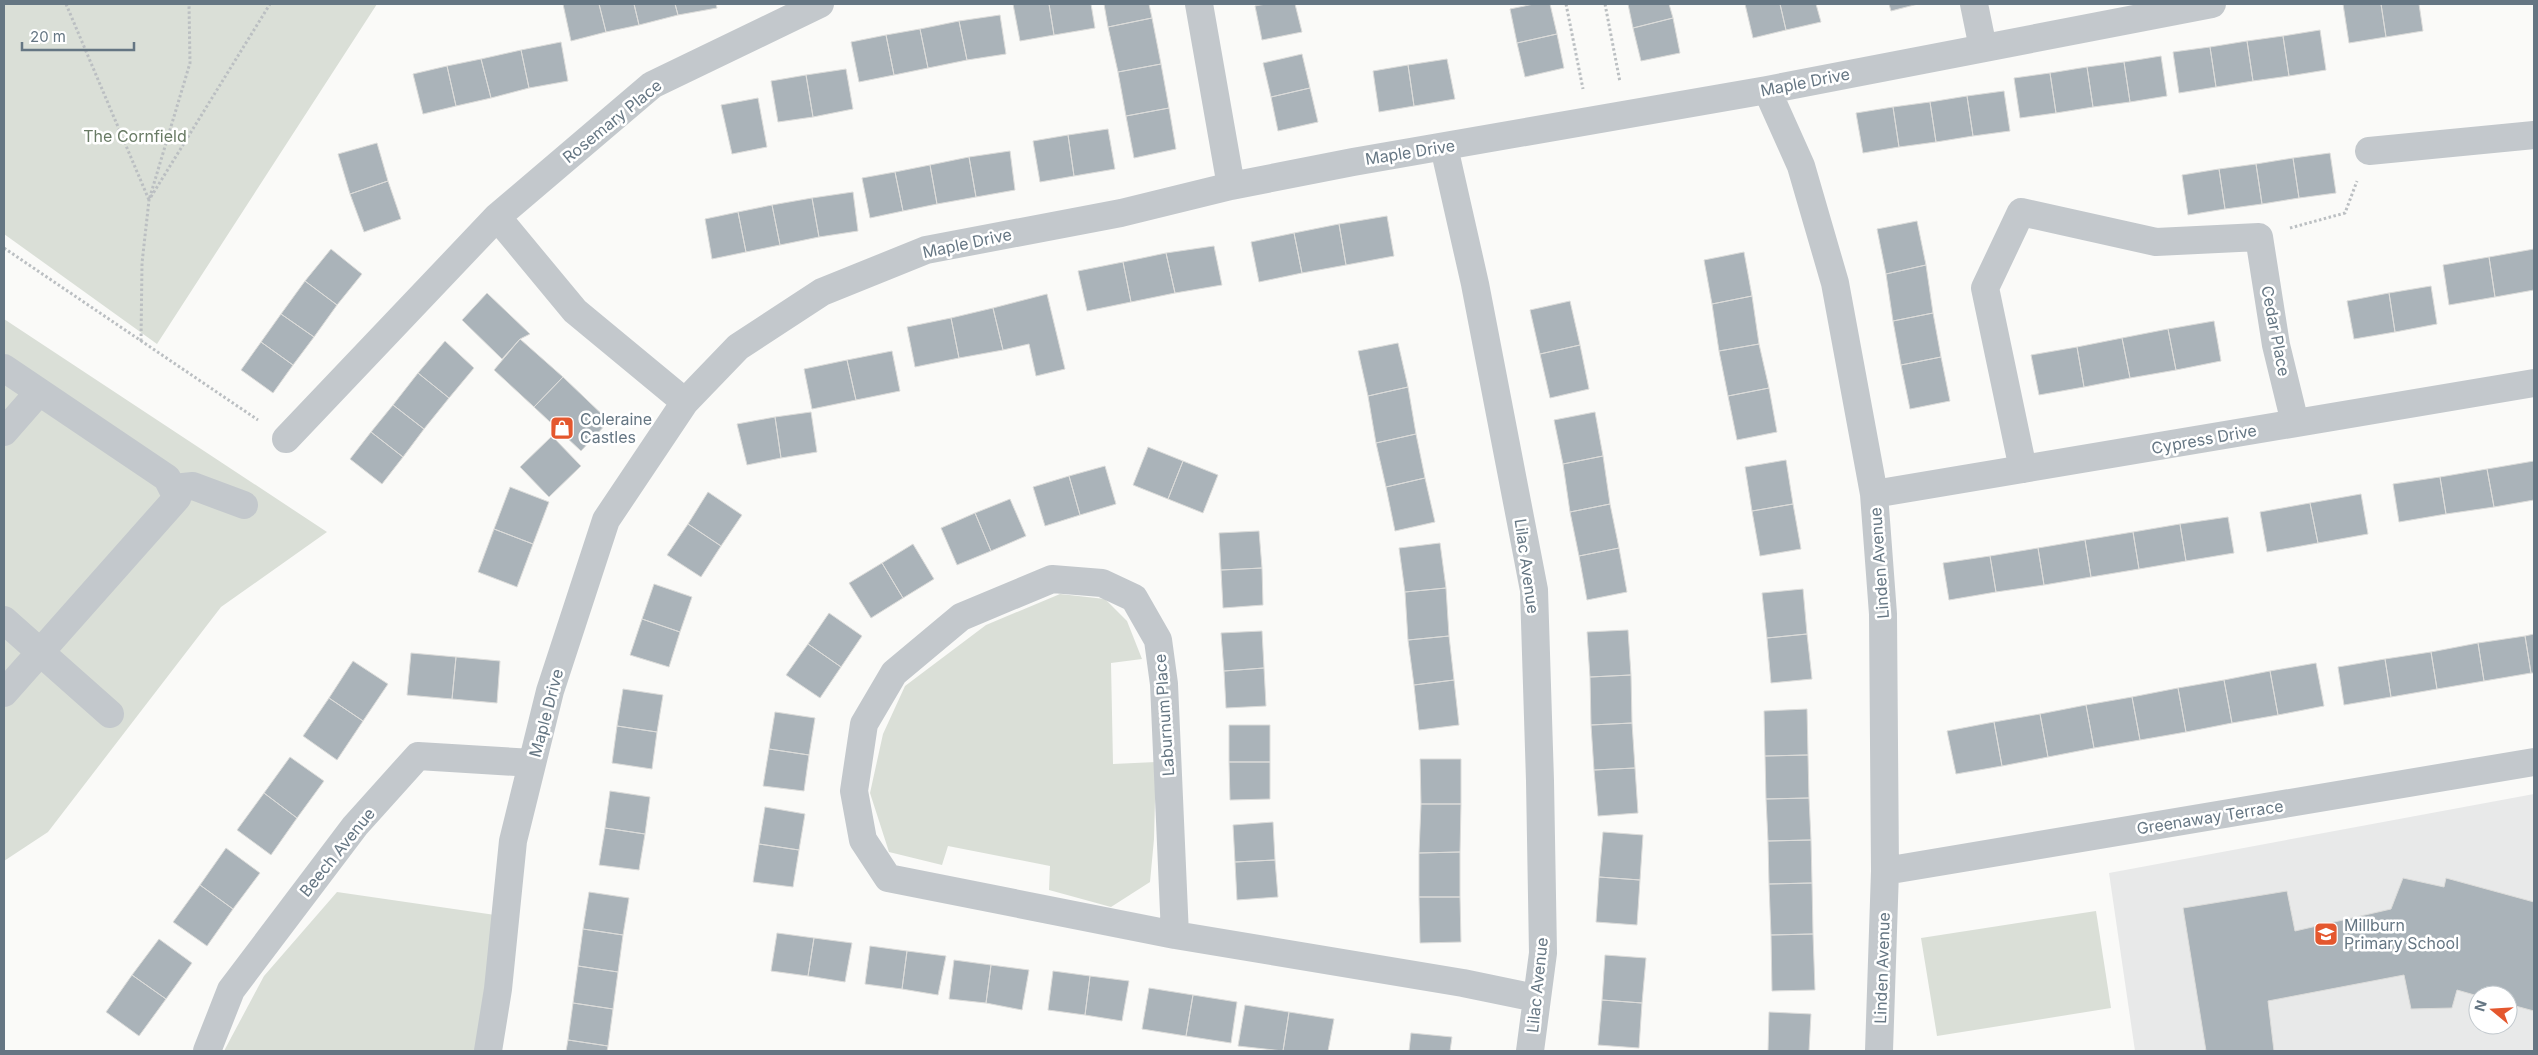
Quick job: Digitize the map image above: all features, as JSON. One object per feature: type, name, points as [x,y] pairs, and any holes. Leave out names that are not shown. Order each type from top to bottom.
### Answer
[{"type":"street","name":"Rosemary Place","points":[[286,439],[496,217],[652,85],[820,4]]},
{"type":"street","points":[[1199,4],[1231,186]]},
{"type":"street","points":[[1974,4],[1983,48]]},
{"type":"street","name":"Maple Drive","points":[[488,1051],[498,989],[513,841],[550,691],[606,520],[684,402],[738,347],[822,292],[926,250],[1121,213],[1231,186],[1353,162],[1767,90],[2212,4]]},
{"type":"street","name":"Linden Avenue","points":[[1767,90],[1801,166],[1835,283],[1874,494],[1883,614],[1885,871],[1879,1051]]},
{"type":"street","points":[[2369,151],[2534,135]]},
{"type":"street","name":"Lilac Avenue","points":[[1444,147],[1476,284],[1534,590],[1543,953],[1530,1051]]},
{"type":"street","points":[[2023,469],[1985,288],[2020,212],[2156,242],[2259,238]]},
{"type":"street","points":[[496,217],[576,311],[684,402]]},
{"type":"street","name":"Cedar Place","points":[[2259,238],[2276,345],[2296,423]]},
{"type":"street","points":[[4,368],[167,478],[177,498],[4,693]]},
{"type":"street","name":"Cypress Drive","points":[[1874,494],[2534,383]]},
{"type":"street","points":[[4,432],[39,392]]},
{"type":"street","points":[[172,488],[193,486],[244,505]]},
{"type":"street","name":"Laburnum Place","points":[[1175,935],[1164,684],[1158,640],[1134,598],[1102,584],[1052,579],[961,617],[894,673],[864,724],[854,791],[863,840],[888,878],[1175,935],[1536,998]]},
{"type":"street","points":[[4,620],[110,714]]},
{"type":"street","name":"Beech Avenue","points":[[207,1051],[231,990],[355,826],[418,756],[532,763]]},
{"type":"street","name":"Greenaway Terrace","points":[[1885,871],[2534,762]]},
{"type":"path","points":[[66,4],[149,200]]},
{"type":"path","points":[[141,341],[142,263],[149,200],[190,64],[189,4]]},
{"type":"path","points":[[149,200],[270,4]]},
{"type":"path","points":[[1566,4],[1590,120]]},
{"type":"path","points":[[1605,4],[1626,114]]},
{"type":"path","points":[[2259,238],[2345,213],[2369,151]]},
{"type":"path","points":[[4,248],[286,439]]},
{"type":"shaded area","name":"Millburn Primary School","points":[[2534,794],[2534,1051],[2135,1051],[2109,873]]},
{"type":"green space","name":"The Cornfield","points":[[4,4],[377,4],[157,344],[4,234]]},
{"type":"green space","points":[[4,319],[327,532],[221,607],[48,832],[4,861]]},
{"type":"green space","points":[[1060,594],[1105,599],[1127,621],[1142,659],[1111,663],[1113,764],[1156,762],[1154,839],[1150,882],[1111,907],[1049,890],[1050,866],[948,846],[942,865],[889,852],[870,793],[883,734],[905,686],[986,625]]},
{"type":"green space","points":[[337,892],[502,916],[481,1051],[224,1051],[264,976]]},
{"type":"green space","points":[[2096,911],[2111,1008],[1937,1036],[1921,938]]},
{"type":"building","points":[[563,4],[599,4],[606,32],[571,41]]},
{"type":"building","points":[[599,4],[634,4],[639,25],[606,32]]},
{"type":"building","points":[[634,4],[675,4],[678,15],[639,25]]},
{"type":"building","points":[[675,4],[716,4],[717,8],[678,15]]},
{"type":"building","points":[[1013,4],[1049,4],[1054,35],[1020,41]]},
{"type":"building","points":[[1049,4],[1091,4],[1095,28],[1054,35]]},
{"type":"building","points":[[1104,4],[1149,4],[1152,18],[1108,27]]},
{"type":"building","points":[[1295,4],[1302,32],[1262,40],[1255,6]]},
{"type":"building","points":[[1534,4],[1550,4],[1557,34],[1517,43],[1510,9]]},
{"type":"building","points":[[1628,4],[1669,4],[1673,18],[1633,28]]},
{"type":"building","points":[[1745,4],[1780,4],[1786,30],[1753,38]]},
{"type":"building","points":[[1780,4],[1816,4],[1821,22],[1786,30]]},
{"type":"building","points":[[1889,4],[1918,4],[1891,11]]},
{"type":"building","points":[[2343,4],[2381,4],[2386,37],[2349,43]]},
{"type":"building","points":[[2381,4],[2419,4],[2423,31],[2386,37]]},
{"type":"building","points":[[1000,15],[1006,54],[967,60],[959,21]]},
{"type":"building","points":[[1152,18],[1161,64],[1118,72],[1108,27]]},
{"type":"building","points":[[1673,18],[1680,53],[1641,61],[1633,28]]},
{"type":"building","points":[[959,21],[967,60],[928,68],[920,29]]},
{"type":"building","points":[[920,29],[928,68],[894,75],[886,35]]},
{"type":"building","points":[[2320,30],[2326,70],[2289,76],[2283,36]]},
{"type":"building","points":[[1557,34],[1564,68],[1525,77],[1517,43]]},
{"type":"building","points":[[886,35],[894,75],[859,82],[851,42]]},
{"type":"building","points":[[2283,36],[2289,76],[2253,81],[2247,41]]},
{"type":"building","points":[[2247,41],[2253,81],[2216,87],[2210,47]]},
{"type":"building","points":[[561,42],[568,81],[529,88],[521,50]]},
{"type":"building","points":[[2210,47],[2216,87],[2179,93],[2173,52]]},
{"type":"building","points":[[521,50],[529,88],[491,98],[481,59]]},
{"type":"building","points":[[1302,54],[1310,88],[1271,97],[1263,63]]},
{"type":"building","points":[[2161,56],[2167,96],[2130,102],[2124,62]]},
{"type":"building","points":[[481,59],[491,98],[456,106],[447,66]]},
{"type":"building","points":[[1447,59],[1455,99],[1414,106],[1408,65]]},
{"type":"building","points":[[2124,62],[2130,102],[2093,107],[2087,67]]},
{"type":"building","points":[[1161,64],[1169,108],[1126,116],[1118,72]]},
{"type":"building","points":[[1408,65],[1414,106],[1379,112],[1373,71]]},
{"type":"building","points":[[447,66],[456,106],[423,114],[413,74]]},
{"type":"building","points":[[2087,67],[2093,107],[2056,113],[2050,73]]},
{"type":"building","points":[[846,69],[853,109],[813,117],[806,75]]},
{"type":"building","points":[[2050,73],[2056,113],[2020,118],[2014,78]]},
{"type":"building","points":[[806,75],[813,117],[778,122],[771,81]]},
{"type":"building","points":[[1310,88],[1318,122],[1278,131],[1271,97]]},
{"type":"building","points":[[2004,91],[2010,131],[1973,136],[1967,96]]},
{"type":"building","points":[[1967,96],[1973,136],[1936,142],[1930,102]]},
{"type":"building","points":[[758,98],[767,147],[732,154],[721,105]]},
{"type":"building","points":[[1930,102],[1936,142],[1899,147],[1893,107]]},
{"type":"building","points":[[1893,107],[1899,147],[1863,153],[1856,113]]},
{"type":"building","points":[[1169,108],[1176,149],[1134,158],[1126,116]]},
{"type":"building","points":[[1108,129],[1115,169],[1074,176],[1068,135]]},
{"type":"building","points":[[1068,135],[1074,176],[1040,182],[1033,141]]},
{"type":"building","points":[[377,143],[388,181],[350,194],[338,154]]},
{"type":"building","points":[[1010,151],[1015,190],[976,197],[969,157]]},
{"type":"building","points":[[2330,153],[2336,193],[2299,198],[2293,158]]},
{"type":"building","points":[[969,157],[976,197],[937,204],[930,165]]},
{"type":"building","points":[[2293,158],[2299,198],[2262,204],[2256,164]]},
{"type":"building","points":[[2256,164],[2262,204],[2225,209],[2219,169]]},
{"type":"building","points":[[930,165],[937,204],[903,211],[895,172]]},
{"type":"building","points":[[2219,169],[2225,209],[2188,215],[2182,175]]},
{"type":"building","points":[[895,172],[903,211],[870,218],[862,178]]},
{"type":"building","points":[[388,181],[401,219],[364,232],[350,194]]},
{"type":"building","points":[[853,192],[858,231],[819,237],[812,198]]},
{"type":"building","points":[[812,198],[819,237],[780,245],[772,205]]},
{"type":"building","points":[[772,205],[780,245],[746,252],[738,212]]},
{"type":"building","points":[[738,212],[746,252],[712,259],[705,219]]},
{"type":"building","points":[[1387,216],[1394,256],[1346,265],[1339,224]]},
{"type":"building","points":[[1917,221],[1926,265],[1886,274],[1877,229]]},
{"type":"building","points":[[1339,224],[1346,265],[1302,273],[1294,233]]},
{"type":"building","points":[[1294,233],[1302,273],[1259,282],[1251,242]]},
{"type":"building","points":[[1214,246],[1222,285],[1175,293],[1166,253]]},
{"type":"building","points":[[331,249],[362,274],[337,305],[305,281]]},
{"type":"building","points":[[2534,249],[2534,290],[2495,297],[2489,257]]},
{"type":"building","points":[[1744,252],[1752,296],[1712,304],[1704,260]]},
{"type":"building","points":[[1166,253],[1175,293],[1131,302],[1123,262]]},
{"type":"building","points":[[2489,257],[2495,297],[2449,305],[2443,265]]},
{"type":"building","points":[[1123,262],[1131,302],[1087,311],[1078,271]]},
{"type":"building","points":[[1926,265],[1933,313],[1893,321],[1886,274]]},
{"type":"building","points":[[305,281],[337,305],[314,337],[281,314]]},
{"type":"building","points":[[2431,286],[2437,324],[2395,332],[2389,293]]},
{"type":"building","points":[[487,293],[530,334],[520,339],[502,359],[462,320]]},
{"type":"building","points":[[2389,293],[2395,332],[2354,339],[2347,301]]},
{"type":"building","points":[[1047,294],[1065,369],[1036,376],[1029,344],[1003,350],[993,308]]},
{"type":"building","points":[[1752,296],[1759,344],[1719,351],[1712,304]]},
{"type":"building","points":[[1570,301],[1580,345],[1540,354],[1530,310]]},
{"type":"building","points":[[993,308],[1003,350],[959,358],[951,318]]},
{"type":"building","points":[[1933,313],[1941,357],[1901,365],[1893,321]]},
{"type":"building","points":[[281,314],[314,337],[293,365],[261,342]]},
{"type":"building","points":[[951,318],[959,358],[915,367],[907,327]]},
{"type":"building","points":[[2214,321],[2221,361],[2176,370],[2168,329]]},
{"type":"building","points":[[2168,329],[2176,370],[2130,378],[2122,338]]},
{"type":"building","points":[[2122,338],[2130,378],[2084,387],[2077,347]]},
{"type":"building","points":[[520,339],[563,377],[534,407],[494,370]]},
{"type":"building","points":[[445,341],[474,368],[449,398],[418,373]]},
{"type":"building","points":[[261,342],[293,365],[273,393],[241,370]]},
{"type":"building","points":[[1398,343],[1408,387],[1368,396],[1358,351]]},
{"type":"building","points":[[1759,344],[1769,388],[1728,396],[1719,351]]},
{"type":"building","points":[[1580,345],[1589,389],[1550,398],[1540,354]]},
{"type":"building","points":[[2077,347],[2084,387],[2039,395],[2031,355]]},
{"type":"building","points":[[892,351],[900,391],[856,400],[847,360]]},
{"type":"building","points":[[1941,357],[1950,401],[1910,409],[1901,365]]},
{"type":"building","points":[[847,360],[856,400],[812,409],[804,369]]},
{"type":"building","points":[[418,373],[449,398],[424,429],[393,405]]},
{"type":"building","points":[[563,377],[609,421],[581,451],[534,407]]},
{"type":"building","points":[[1408,387],[1416,434],[1376,443],[1368,396]]},
{"type":"building","points":[[1769,388],[1777,432],[1737,440],[1728,396]]},
{"type":"building","points":[[393,405],[424,429],[403,457],[371,432]]},
{"type":"building","points":[[811,412],[817,452],[781,458],[775,417]]},
{"type":"building","points":[[1595,412],[1603,456],[1563,464],[1554,420]]},
{"type":"building","points":[[775,417],[781,458],[747,465],[737,424]]},
{"type":"building","points":[[371,432],[403,457],[382,484],[350,459]]},
{"type":"building","points":[[1416,434],[1425,478],[1386,487],[1376,443]]},
{"type":"building","points":[[552,436],[581,466],[549,497],[520,467]]},
{"type":"building","points":[[1148,447],[1183,461],[1168,499],[1133,485]]},
{"type":"building","points":[[1603,456],[1610,504],[1570,512],[1563,464]]},
{"type":"building","points":[[1786,460],[1793,504],[1752,511],[1745,467]]},
{"type":"building","points":[[1183,461],[1218,475],[1203,513],[1168,499]]},
{"type":"building","points":[[2534,461],[2534,500],[2494,507],[2487,469]]},
{"type":"building","points":[[1105,466],[1116,504],[1080,515],[1069,476]]},
{"type":"building","points":[[2487,469],[2494,507],[2446,514],[2440,477]]},
{"type":"building","points":[[1069,476],[1080,515],[1045,526],[1033,487]]},
{"type":"building","points":[[2440,477],[2446,514],[2399,522],[2393,484]]},
{"type":"building","points":[[1425,478],[1435,522],[1395,531],[1386,487]]},
{"type":"building","points":[[510,487],[549,502],[533,544],[494,529]]},
{"type":"building","points":[[708,492],[742,515],[721,546],[688,524]]},
{"type":"building","points":[[2361,494],[2368,534],[2318,543],[2310,503]]},
{"type":"building","points":[[1010,499],[1026,536],[991,551],[975,513]]},
{"type":"building","points":[[2310,503],[2318,543],[2267,552],[2260,512]]},
{"type":"building","points":[[1610,504],[1619,548],[1579,556],[1570,512]]},
{"type":"building","points":[[1793,504],[1801,549],[1760,556],[1752,511]]},
{"type":"building","points":[[975,513],[991,551],[957,565],[941,528]]},
{"type":"building","points":[[2228,517],[2234,553],[2186,561],[2180,524]]},
{"type":"building","points":[[688,524],[721,546],[701,577],[667,555]]},
{"type":"building","points":[[2180,524],[2186,561],[2139,569],[2133,532]]},
{"type":"building","points":[[494,529],[533,544],[517,587],[478,572]]},
{"type":"building","points":[[1259,531],[1262,568],[1221,570],[1219,533]]},
{"type":"building","points":[[2133,532],[2139,569],[2091,577],[2085,540]]},
{"type":"building","points":[[2085,540],[2091,577],[2044,585],[2038,548]]},
{"type":"building","points":[[1440,543],[1446,588],[1405,592],[1399,548]]},
{"type":"building","points":[[913,544],[934,579],[903,598],[882,563]]},
{"type":"building","points":[[1619,548],[1627,592],[1587,600],[1579,556]]},
{"type":"building","points":[[2038,548],[2044,585],[1996,592],[1990,556]]},
{"type":"building","points":[[1990,556],[1996,592],[1949,600],[1943,563]]},
{"type":"building","points":[[882,563],[903,598],[871,618],[849,583]]},
{"type":"building","points":[[1262,568],[1263,605],[1223,608],[1221,570]]},
{"type":"building","points":[[654,584],[692,597],[680,632],[642,619]]},
{"type":"building","points":[[1446,588],[1449,636],[1408,640],[1405,592]]},
{"type":"building","points":[[1803,589],[1807,634],[1767,638],[1762,593]]},
{"type":"building","points":[[829,613],[862,636],[841,667],[808,644]]},
{"type":"building","points":[[642,619],[680,632],[669,667],[630,655]]},
{"type":"building","points":[[1628,630],[1631,675],[1590,677],[1587,632]]},
{"type":"building","points":[[1262,631],[1264,668],[1224,671],[1221,633]]},
{"type":"building","points":[[1807,634],[1812,679],[1771,683],[1767,638]]},
{"type":"building","points":[[2534,634],[2534,673],[2531,673],[2525,636]]},
{"type":"building","points":[[1449,636],[1454,680],[1414,685],[1408,640]]},
{"type":"building","points":[[2525,636],[2531,673],[2484,681],[2478,643]]},
{"type":"building","points":[[2478,643],[2484,681],[2437,689],[2431,652]]},
{"type":"building","points":[[808,644],[841,667],[820,698],[786,675]]},
{"type":"building","points":[[2431,652],[2437,689],[2391,697],[2385,659]]},
{"type":"building","points":[[411,653],[456,657],[452,699],[407,695]]},
{"type":"building","points":[[456,657],[500,661],[497,703],[452,699]]},
{"type":"building","points":[[2385,659],[2391,697],[2344,705],[2338,667]]},
{"type":"building","points":[[353,661],[388,684],[363,721],[329,698]]},
{"type":"building","points":[[2316,663],[2324,706],[2278,715],[2270,671]]},
{"type":"building","points":[[1264,668],[1266,706],[1226,708],[1224,671]]},
{"type":"building","points":[[2270,671],[2278,715],[2232,723],[2224,680]]},
{"type":"building","points":[[1631,675],[1632,723],[1591,725],[1590,677]]},
{"type":"building","points":[[1454,680],[1459,725],[1419,730],[1414,685]]},
{"type":"building","points":[[2224,680],[2232,723],[2186,732],[2178,688]]},
{"type":"building","points":[[2178,688],[2186,732],[2140,740],[2132,697]]},
{"type":"building","points":[[623,689],[663,695],[657,732],[617,726]]},
{"type":"building","points":[[2132,697],[2140,740],[2094,748],[2086,705]]},
{"type":"building","points":[[329,698],[363,721],[337,760],[303,736]]},
{"type":"building","points":[[2086,705],[2094,748],[2048,757],[2040,714]]},
{"type":"building","points":[[1807,709],[1808,755],[1765,756],[1764,711]]},
{"type":"building","points":[[775,712],[815,718],[809,755],[769,749]]},
{"type":"building","points":[[2040,714],[2048,757],[2002,766],[1994,722]]},
{"type":"building","points":[[1994,722],[2002,766],[1956,774],[1947,731]]},
{"type":"building","points":[[1632,723],[1635,768],[1594,770],[1591,725]]},
{"type":"building","points":[[1229,725],[1270,725],[1270,762],[1229,762]]},
{"type":"building","points":[[617,726],[657,732],[652,769],[612,763]]},
{"type":"building","points":[[769,749],[809,755],[804,791],[763,786]]},
{"type":"building","points":[[1808,755],[1809,798],[1766,799],[1765,756]]},
{"type":"building","points":[[290,757],[324,781],[297,818],[264,793]]},
{"type":"building","points":[[1420,759],[1461,759],[1461,804],[1421,804]]},
{"type":"building","points":[[1229,762],[1270,762],[1270,799],[1230,800]]},
{"type":"building","points":[[1635,768],[1638,813],[1598,816],[1594,770]]},
{"type":"building","points":[[610,791],[650,797],[645,834],[605,828]]},
{"type":"building","points":[[264,793],[297,818],[271,855],[237,830]]},
{"type":"building","points":[[1809,798],[1811,840],[1768,841],[1766,799]]},
{"type":"building","points":[[1421,804],[1461,804],[1460,852],[1419,853]]},
{"type":"building","points":[[765,807],[805,814],[799,850],[759,844]]},
{"type":"building","points":[[1273,822],[1275,860],[1235,862],[1233,825]]},
{"type":"building","points":[[605,828],[645,834],[639,870],[599,865]]},
{"type":"building","points":[[1603,832],[1643,835],[1640,880],[1599,877]]},
{"type":"building","points":[[1811,840],[1812,883],[1769,884],[1768,841]]},
{"type":"building","points":[[759,844],[799,850],[793,887],[753,882]]},
{"type":"building","points":[[226,848],[260,873],[233,909],[200,885]]},
{"type":"building","points":[[1460,852],[1460,897],[1419,897],[1419,853]]},
{"type":"building","points":[[1275,860],[1278,897],[1237,900],[1235,862]]},
{"type":"building","points":[[1599,877],[1640,880],[1637,925],[1596,922]]},
{"type":"building","points":[[2403,878],[2444,887],[2446,878],[2534,902],[2534,1011],[2518,1007],[2518,985],[2468,985],[2468,993],[2457,990],[2452,1008],[2411,1009],[2404,975],[2268,1001],[2274,1051],[2206,1051],[2183,908],[2287,891],[2295,931],[2391,909]]},
{"type":"building","points":[[1812,883],[1813,934],[1771,935],[1769,884]]},
{"type":"building","points":[[200,885],[233,909],[207,946],[173,922]]},
{"type":"building","points":[[589,892],[629,898],[623,935],[583,929]]},
{"type":"building","points":[[1419,897],[1460,897],[1461,942],[1420,943]]},
{"type":"building","points":[[583,929],[623,935],[618,972],[578,966]]},
{"type":"building","points":[[777,933],[814,938],[808,976],[771,971]]},
{"type":"building","points":[[1813,934],[1815,990],[1772,991],[1771,935]]},
{"type":"building","points":[[814,938],[852,943],[845,982],[808,976]]},
{"type":"building","points":[[159,939],[192,963],[166,999],[132,975]]},
{"type":"building","points":[[870,946],[907,951],[902,989],[865,984]]},
{"type":"building","points":[[907,951],[946,956],[938,995],[902,989]]},
{"type":"building","points":[[1605,955],[1646,958],[1642,1003],[1602,1000]]},
{"type":"building","points":[[954,960],[991,965],[986,1003],[949,999]]},
{"type":"building","points":[[991,965],[1029,970],[1022,1010],[986,1003]]},
{"type":"building","points":[[578,966],[618,972],[613,1009],[573,1003]]},
{"type":"building","points":[[1053,971],[1090,976],[1085,1015],[1048,1010]]},
{"type":"building","points":[[132,975],[166,999],[139,1036],[106,1012]]},
{"type":"building","points":[[1090,976],[1129,981],[1122,1021],[1085,1015]]},
{"type":"building","points":[[1149,988],[1193,995],[1186,1036],[1142,1029]]},
{"type":"building","points":[[1193,995],[1237,1002],[1231,1043],[1186,1036]]},
{"type":"building","points":[[1602,1000],[1642,1003],[1639,1048],[1598,1045]]},
{"type":"building","points":[[573,1003],[613,1009],[608,1046],[568,1040]]},
{"type":"building","points":[[1245,1005],[1289,1012],[1283,1051],[1238,1046]]},
{"type":"building","points":[[1289,1012],[1334,1019],[1328,1051],[1283,1051]]},
{"type":"building","points":[[1769,1012],[1811,1014],[1809,1051],[1768,1051]]},
{"type":"building","points":[[1411,1033],[1452,1037],[1450,1051],[1409,1051]]},
{"type":"building","points":[[568,1040],[608,1046],[607,1051],[566,1051]]},
{"type":"place","name":"Coleraine Castles","points":[[562,428]]},
{"type":"place","name":"Millburn Primary School","points":[[2326,934]]}]
